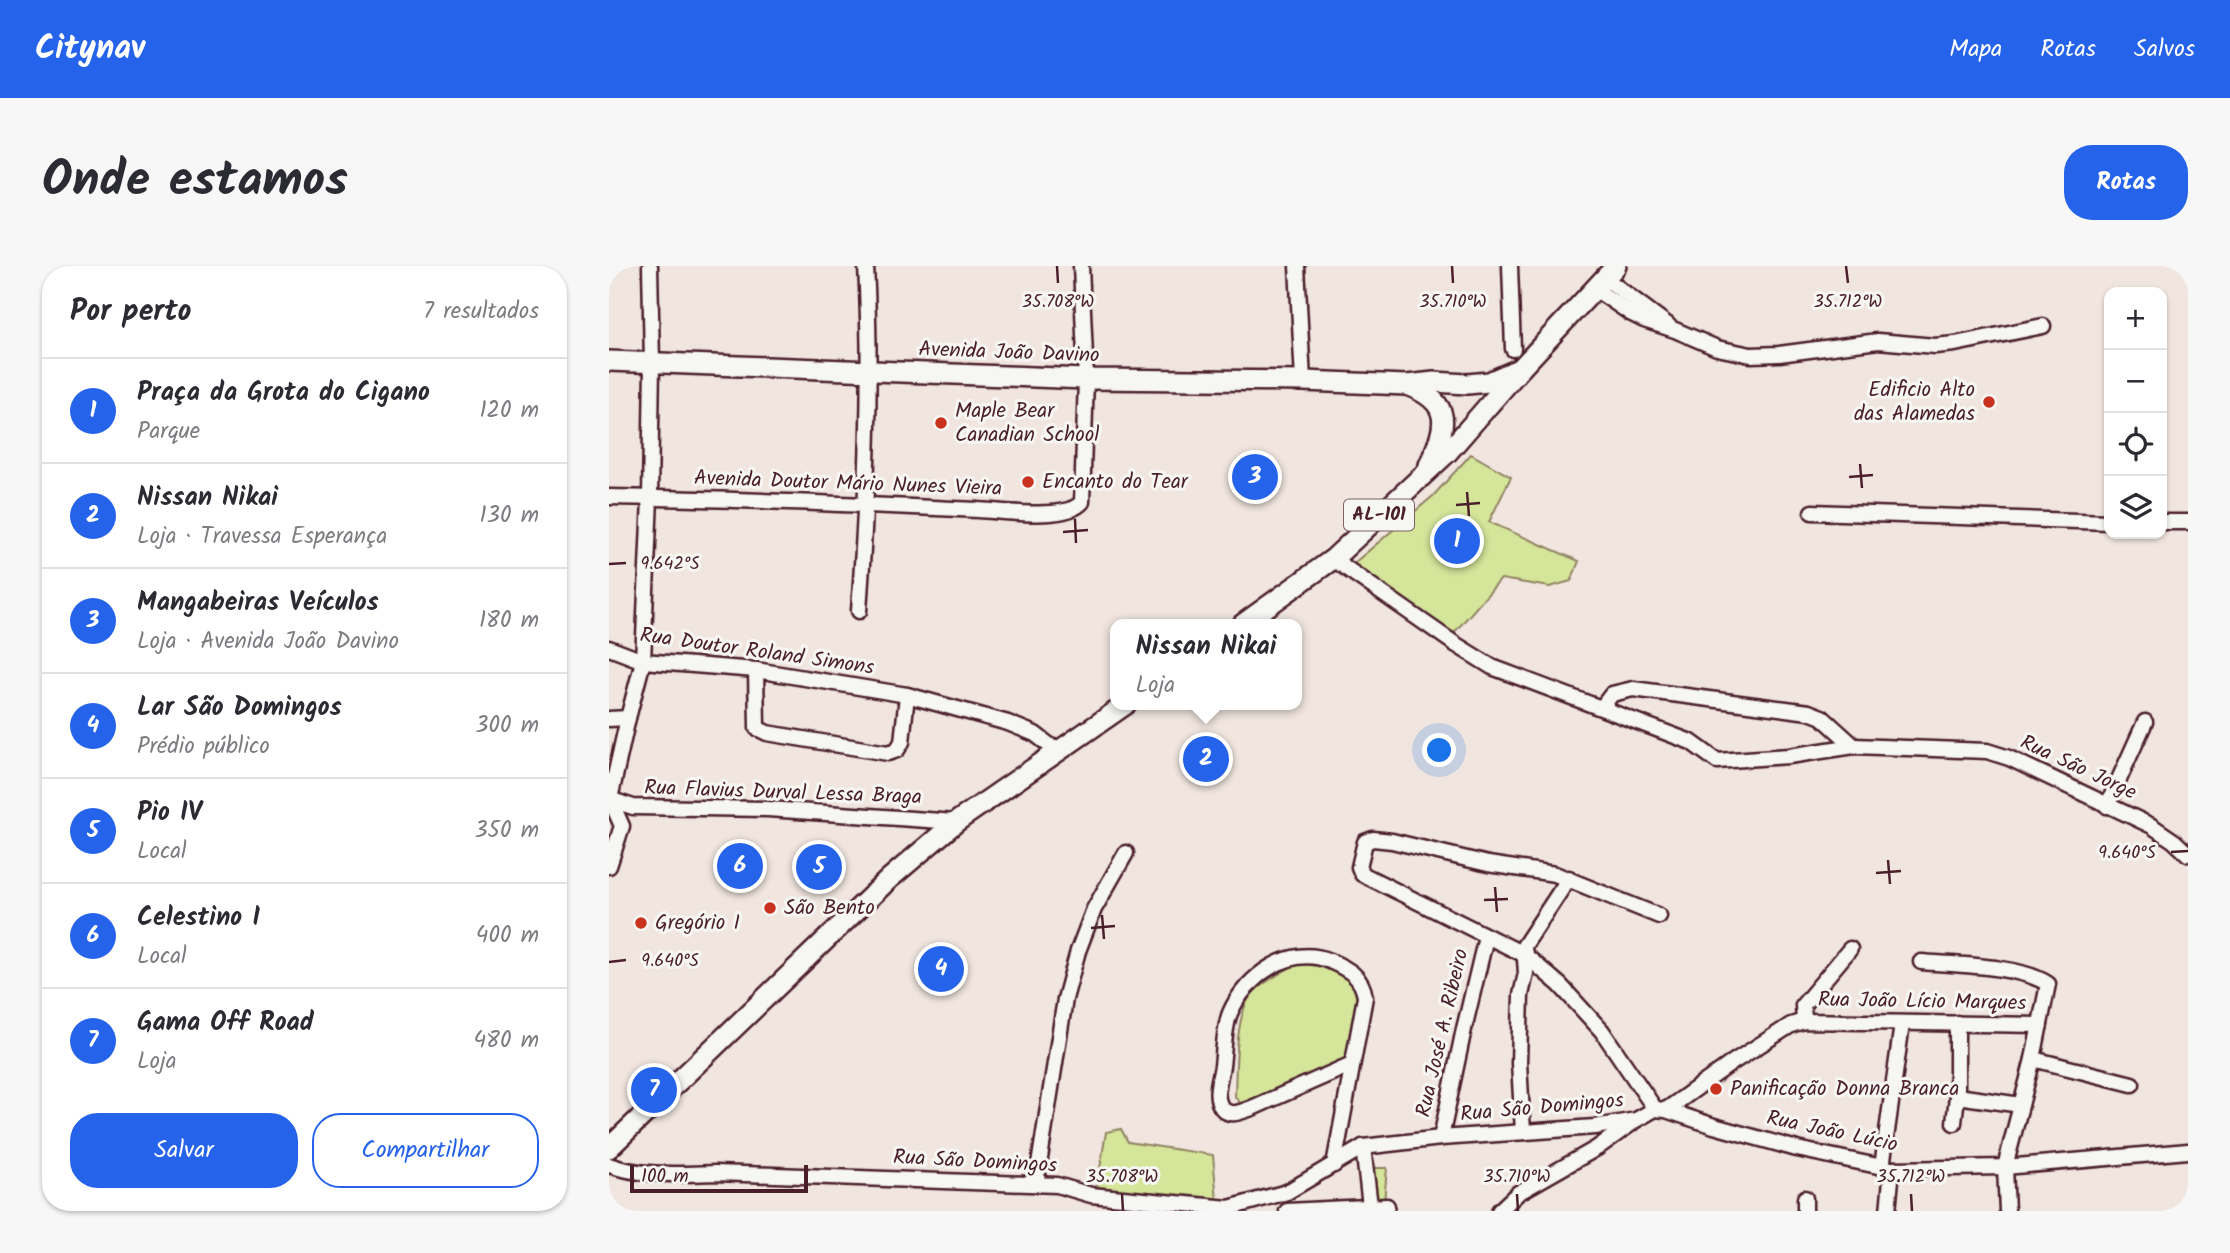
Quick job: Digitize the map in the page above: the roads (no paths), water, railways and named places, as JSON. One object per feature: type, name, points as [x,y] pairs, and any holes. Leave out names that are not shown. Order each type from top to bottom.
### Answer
[{"type":"main road","points":[[1426,470],[1448,453],[1521,368],[1605,278]]},
{"type":"main road","name":"Avenida João Davino","points":[[609,361],[1086,379],[1408,385],[1489,382],[1521,368]]},
{"type":"main road","points":[[1408,385],[1427,394],[1441,411],[1442,433],[1426,470]]},
{"type":"main road","name":"AL-101","points":[[1250,619],[1333,559],[1426,470]]},
{"type":"main road","points":[[609,1148],[889,879],[956,822],[1118,710]]},
{"type":"street","points":[[609,866],[622,826],[610,799],[643,661],[650,498],[650,266]]},
{"type":"street","points":[[859,611],[867,505],[870,372],[866,266]]},
{"type":"street","points":[[1081,266],[1086,379]]},
{"type":"street","points":[[1297,266],[1303,381]]},
{"type":"street","points":[[1510,266],[1513,349]]},
{"type":"street","points":[[1605,278],[1630,313],[1717,348],[1751,355],[1878,341],[1935,346],[2043,326]]},
{"type":"street","name":"Avenida Doutor Mário Nunes Vieira","points":[[609,497],[1047,513],[1077,508],[1082,502],[1086,379]]},
{"type":"street","points":[[1812,512],[2104,522]]},
{"type":"street","points":[[2167,523],[2188,522]]},
{"type":"street","name":"Rua São Jorge","points":[[1333,559],[1455,645],[1492,667],[1691,742],[1717,761],[1789,756],[1854,746],[1987,751],[2009,758],[2152,826],[2188,854]]},
{"type":"street","name":"Rua Doutor Roland Simons","points":[[609,648],[643,661],[756,670],[907,695],[1008,723],[1035,734],[1057,751]]},
{"type":"street","points":[[756,670],[757,728],[767,733],[874,751],[888,753],[897,750],[902,741],[907,695]]},
{"type":"street","points":[[1602,707],[1612,694],[1633,689],[1809,712],[1822,718],[1854,746]]},
{"type":"street","points":[[609,719],[628,718]]},
{"type":"street","points":[[2108,806],[2145,722]]},
{"type":"street","name":"Rua Flavius Durval Lessa Braga","points":[[610,799],[633,807],[768,809],[956,822]]},
{"type":"street","points":[[1658,916],[1569,878],[1488,864],[1392,841],[1373,839],[1364,845],[1359,866],[1362,874],[1525,955],[1560,985],[1602,1031],[1661,1110]]},
{"type":"street","points":[[1036,1184],[1065,999],[1078,951],[1094,909],[1126,853]]},
{"type":"street","points":[[1523,1132],[1519,1063],[1521,995],[1526,973],[1524,946],[1569,878]]},
{"type":"street","name":"Rua José A. Ribeiro","points":[[1441,1138],[1486,937]]},
{"type":"street","points":[[1804,1021],[1803,1004],[1850,949]]},
{"type":"street","points":[[1334,1165],[1365,997],[1363,985],[1350,970],[1327,960],[1303,955],[1291,957],[1264,971],[1244,989],[1230,1014],[1218,1088],[1219,1100],[1225,1110],[1237,1113],[1352,1065]]},
{"type":"street","points":[[1921,962],[2017,972],[2048,984],[2033,1059],[2005,1167],[2007,1211]]},
{"type":"street","name":"Rua São Domingos","points":[[609,1165],[664,1175],[715,1173],[1057,1185],[1091,1195],[1229,1209],[1287,1192],[1363,1147],[1441,1138],[1595,1127],[1636,1120],[1661,1110],[1791,1025],[1804,1021]]},
{"type":"street","name":"Rua João Lício Marques","points":[[1804,1021],[2040,1025]]},
{"type":"street","points":[[1954,1123],[1957,1096],[1957,1023]]},
{"type":"street","points":[[1888,1211],[1887,1168],[1902,1024]]},
{"type":"street","points":[[2033,1059],[2132,1084]]},
{"type":"street","points":[[1957,1096],[2021,1105]]},
{"type":"street","name":"Rua João Lúcio","points":[[1661,1110],[1797,1149],[1887,1168],[2005,1167]]},
{"type":"street","points":[[1499,1211],[1518,1193],[1597,1147],[1636,1120]]},
{"type":"street","points":[[1287,1211],[1380,1208],[1363,1147]]},
{"type":"street","points":[[2005,1167],[2188,1152]]},
{"type":"street","points":[[1087,1210],[1091,1195]]},
{"type":"street","points":[[1229,1209],[1259,1211]]},
{"type":"place","name":"Edificio Alto das Alamedas","points":[[1989,402]]},
{"type":"place","name":"Maple Bear Canadian School","points":[[941,423]]},
{"type":"place","name":"Mangabeiras Veículos","points":[[1255,477]]},
{"type":"place","name":"Encanto do Tear","points":[[1028,482]]},
{"type":"place","name":"Praça da Grota do Cigano","points":[[1457,541]]},
{"type":"place","name":"Nissan Nikai","points":[[1206,759]]},
{"type":"place","name":"Celestino I","points":[[740,866]]},
{"type":"place","name":"Pio IV","points":[[819,867]]},
{"type":"place","name":"São Bento","points":[[770,908]]},
{"type":"place","name":"Gregório I","points":[[641,923]]},
{"type":"place","name":"Lar São Domingos","points":[[941,969]]},
{"type":"place","name":"Panificação Donna Branca","points":[[1716,1089]]},
{"type":"place","name":"Gama Off Road","points":[[654,1090]]}]
